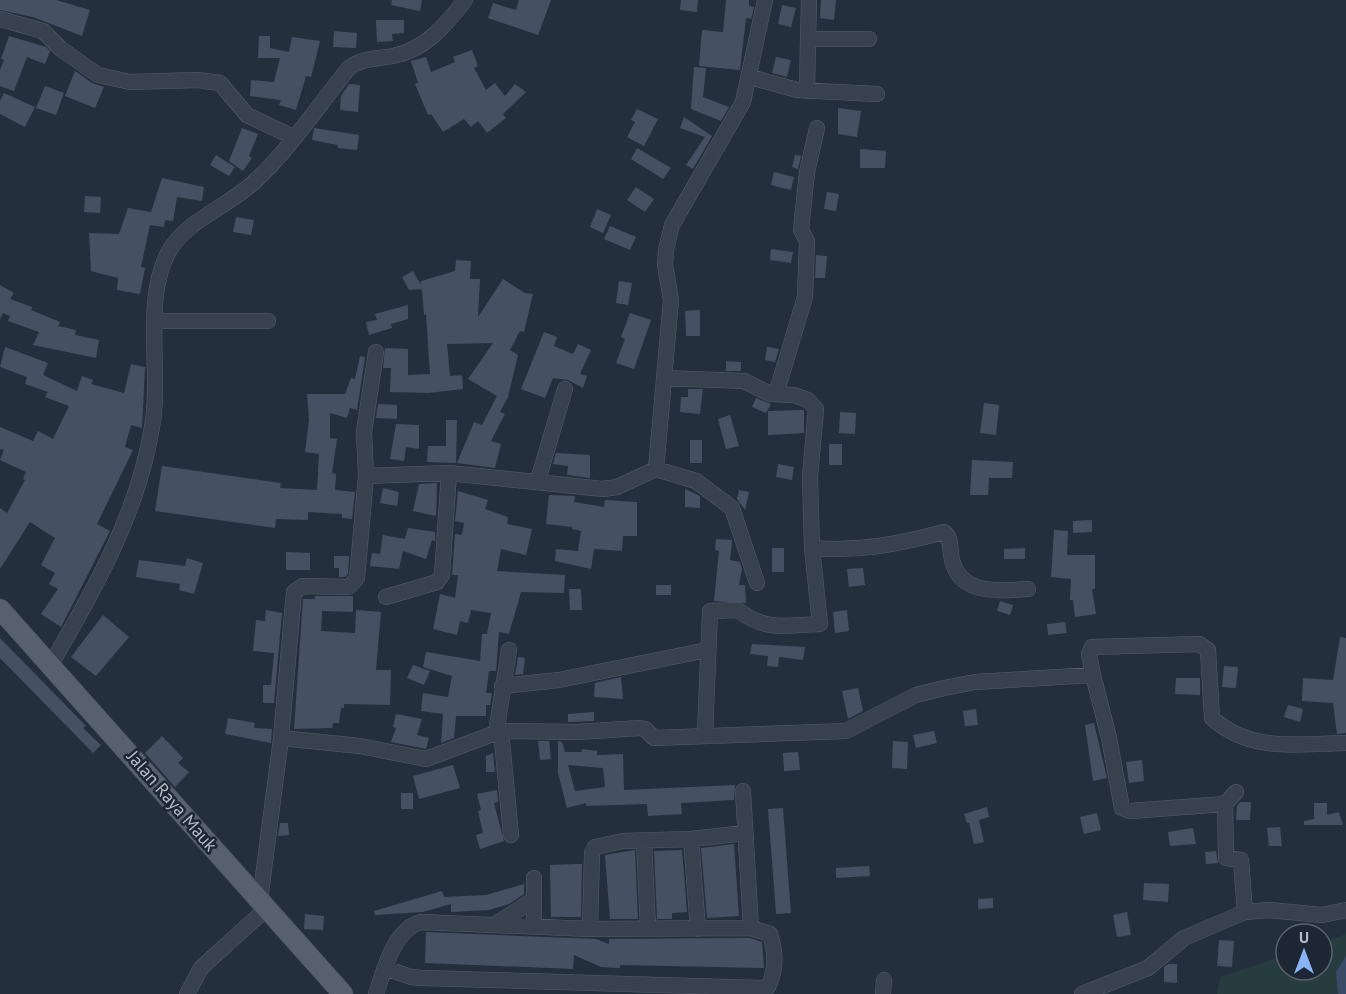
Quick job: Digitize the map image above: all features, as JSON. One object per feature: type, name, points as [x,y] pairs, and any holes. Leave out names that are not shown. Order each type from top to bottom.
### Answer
[{"type":"main road","name":"Jalan Raya Mauk","points":[[0,609],[343,994]]},
{"type":"street","points":[[51,664],[116,546],[135,493],[154,418],[158,278],[178,239],[192,226],[227,205],[254,183],[349,68],[358,61],[412,51],[425,43],[452,17],[465,0]]},
{"type":"street","points":[[656,469],[671,300],[665,265],[672,225],[738,112],[750,77],[765,0]]},
{"type":"street","points":[[807,91],[809,0]]},
{"type":"street","points":[[0,19],[44,31],[61,49],[98,75],[130,82],[198,80],[220,83],[247,115],[293,137]]},
{"type":"street","points":[[808,39],[869,39]]},
{"type":"street","points":[[750,77],[779,87],[807,91],[877,94]]},
{"type":"street","points":[[776,394],[805,297],[807,241],[801,230],[807,172],[817,128]]},
{"type":"street","points":[[156,321],[268,321]]},
{"type":"street","points":[[187,994],[201,968],[263,904],[294,592],[303,586],[345,588],[355,581],[366,476],[364,432],[376,352]]},
{"type":"street","points":[[665,378],[744,381],[776,394],[794,395],[808,400],[816,409],[810,477],[812,548],[820,624],[767,625],[752,621],[738,610],[714,610],[709,614],[705,735]]},
{"type":"street","points":[[538,480],[565,389]]},
{"type":"street","points":[[366,476],[449,473],[538,480],[603,489],[617,487],[656,469],[696,481],[732,508],[757,583]]},
{"type":"street","points":[[386,597],[437,582],[442,575],[449,473]]},
{"type":"street","points":[[812,548],[870,549],[944,532],[948,534],[954,568],[965,580],[984,591],[1028,589]]},
{"type":"street","points":[[1236,792],[1225,804],[1130,811],[1122,808],[1109,738],[1089,654],[1092,647],[1199,644],[1208,650],[1212,718],[1227,730],[1262,744],[1274,746],[1346,743]]},
{"type":"street","points":[[509,650],[501,686],[498,732],[511,835]]},
{"type":"street","points":[[501,686],[559,680],[707,650]]},
{"type":"street","points":[[281,738],[360,746],[426,759],[498,732],[578,732],[640,728],[654,738],[846,731],[896,704],[944,688],[975,682],[1093,675]]},
{"type":"street","points":[[743,791],[751,928]]},
{"type":"street","points":[[1225,804],[1226,858],[1241,860],[1245,912]]},
{"type":"street","points":[[590,929],[594,848],[623,841],[691,839],[745,833]]},
{"type":"street","points":[[691,839],[698,929]]},
{"type":"street","points":[[644,841],[648,928]]},
{"type":"street","points":[[534,879],[534,926]]},
{"type":"street","points":[[496,924],[533,900]]},
{"type":"street","points":[[1082,994],[1148,968],[1184,938],[1245,912],[1269,910],[1322,915],[1346,910]]},
{"type":"street","points":[[376,994],[385,968],[402,934],[416,923],[432,921],[590,929],[751,928],[769,932],[776,961],[773,977],[768,987],[762,991],[423,978],[411,977],[385,968]]},
{"type":"green space","points":[[1346,934],[1346,994],[1217,994],[1220,977],[1274,959],[1274,982],[1334,982],[1334,938]]},
{"type":"water","points":[[1346,956],[1346,994],[1338,994],[1336,972]]},
{"type":"building","points":[[0,0],[56,0],[90,10],[82,36],[33,17],[0,10]]},
{"type":"building","points":[[392,0],[422,0],[420,11],[391,5]]},
{"type":"building","points":[[519,0],[551,0],[538,35],[488,18],[493,3],[516,10]]},
{"type":"building","points":[[681,0],[698,0],[697,12],[680,10]]},
{"type":"building","points":[[726,0],[749,0],[749,6],[754,7],[751,19],[746,18],[740,70],[699,66],[702,30],[723,32]]},
{"type":"building","points":[[821,0],[836,0],[834,20],[820,18]]},
{"type":"building","points":[[782,5],[796,8],[791,27],[778,24]]},
{"type":"building","points":[[376,20],[404,20],[404,33],[392,34],[393,41],[377,42]]},
{"type":"building","points":[[334,31],[357,33],[356,48],[333,47]]},
{"type":"building","points":[[9,36],[46,47],[50,51],[45,64],[27,57],[14,91],[0,86],[0,70],[4,60],[1,59]]},
{"type":"building","points":[[259,36],[270,36],[270,48],[289,52],[292,37],[320,41],[311,77],[306,76],[296,110],[279,105],[281,100],[250,96],[251,80],[274,82],[280,58],[258,58]]},
{"type":"building","points":[[472,50],[478,66],[474,68],[486,90],[495,83],[505,96],[515,84],[526,92],[503,114],[506,118],[487,133],[478,121],[471,127],[464,119],[443,132],[431,114],[428,115],[415,84],[418,83],[411,61],[426,57],[431,72],[455,62],[453,57]]},
{"type":"building","points":[[776,57],[791,60],[787,77],[772,73]]},
{"type":"building","points":[[694,67],[706,68],[703,97],[729,107],[721,121],[691,109]]},
{"type":"building","points":[[75,71],[92,83],[104,87],[95,108],[65,96]]},
{"type":"building","points":[[349,84],[360,85],[358,112],[340,110],[341,96]]},
{"type":"building","points":[[45,86],[64,93],[56,115],[36,108]]},
{"type":"building","points":[[4,93],[35,107],[25,127],[0,114],[0,101]]},
{"type":"building","points":[[838,108],[861,111],[857,137],[838,134]]},
{"type":"building","points":[[637,109],[658,119],[644,146],[627,137],[635,122],[631,120]]},
{"type":"building","points":[[684,117],[712,136],[693,169],[686,165],[705,137],[680,128]]},
{"type":"building","points":[[242,128],[258,134],[249,156],[252,158],[243,171],[229,161]]},
{"type":"building","points":[[314,128],[359,135],[357,150],[338,148],[338,145],[312,140]]},
{"type":"building","points":[[637,148],[671,168],[663,179],[631,159]]},
{"type":"building","points":[[860,149],[886,151],[885,168],[860,168]]},
{"type":"building","points":[[216,155],[235,167],[229,176],[210,165]]},
{"type":"building","points":[[795,155],[801,156],[798,169],[792,167]]},
{"type":"building","points":[[774,172],[794,177],[791,190],[771,185]]},
{"type":"building","points":[[162,178],[204,187],[202,201],[177,197],[173,221],[165,220],[164,227],[150,225],[141,267],[145,268],[140,294],[117,290],[118,278],[91,271],[89,233],[119,234],[128,208],[151,212]]},
{"type":"building","points":[[636,187],[654,199],[645,212],[627,200]]},
{"type":"building","points":[[827,192],[839,194],[836,211],[824,209]]},
{"type":"building","points":[[85,196],[101,197],[100,213],[84,212]]},
{"type":"building","points":[[597,209],[611,215],[603,233],[590,227]]},
{"type":"building","points":[[236,217],[254,220],[251,235],[233,232]]},
{"type":"building","points":[[610,226],[636,237],[630,250],[604,239]]},
{"type":"building","points":[[771,249],[793,252],[791,263],[770,260]]},
{"type":"building","points":[[816,255],[827,256],[825,278],[815,278]]},
{"type":"building","points":[[456,260],[471,261],[470,279],[480,279],[478,317],[503,279],[525,293],[533,294],[524,332],[520,331],[510,350],[518,355],[508,397],[500,412],[505,414],[491,441],[501,444],[495,468],[457,463],[474,422],[482,425],[497,396],[468,379],[493,343],[447,344],[450,376],[462,375],[463,389],[428,393],[390,392],[391,368],[383,368],[385,348],[408,349],[408,375],[430,374],[422,289],[409,290],[402,277],[413,271],[421,285],[421,281],[455,271]]},
{"type":"building","points":[[619,281],[632,283],[628,305],[616,303]]},
{"type":"building","points":[[0,285],[14,293],[10,299],[32,307],[31,310],[60,322],[58,326],[76,330],[75,335],[99,340],[96,358],[33,345],[39,332],[8,321],[10,316],[3,313],[0,319]]},
{"type":"building","points":[[408,305],[408,319],[391,324],[392,328],[369,335],[366,322],[377,320],[375,314]]},
{"type":"building","points":[[700,310],[700,336],[686,336],[685,311]]},
{"type":"building","points":[[630,313],[651,320],[634,369],[616,363],[625,339],[621,337]]},
{"type":"building","points":[[544,332],[557,337],[554,346],[573,354],[578,344],[591,350],[580,374],[587,376],[583,388],[568,380],[553,378],[545,398],[521,389]]},
{"type":"building","points":[[5,347],[48,363],[43,375],[77,391],[82,376],[93,380],[91,384],[124,393],[131,364],[145,367],[142,428],[131,425],[125,447],[133,450],[97,524],[110,531],[61,627],[41,614],[58,589],[49,584],[55,573],[41,565],[55,538],[30,522],[0,569],[0,508],[7,513],[25,480],[23,479],[26,472],[0,460],[4,450],[0,449],[0,427],[33,441],[38,431],[53,439],[69,406],[45,397],[48,392],[25,384],[27,377],[0,367]]},
{"type":"building","points":[[767,347],[779,349],[775,362],[765,360]]},
{"type":"building","points":[[360,356],[365,357],[357,410],[350,408],[347,418],[330,413],[330,438],[337,439],[332,473],[336,474],[335,490],[355,492],[352,519],[342,518],[342,514],[308,512],[308,520],[276,519],[275,528],[155,511],[162,466],[281,483],[280,488],[317,490],[319,454],[305,452],[309,420],[307,394],[345,394],[351,378],[355,379]]},
{"type":"building","points":[[726,361],[741,362],[741,371],[726,371]]},
{"type":"building","points":[[688,389],[703,389],[700,414],[680,412],[681,397],[688,397]]},
{"type":"building","points":[[756,398],[771,404],[766,413],[752,407]]},
{"type":"building","points":[[984,403],[999,405],[996,435],[980,433]]},
{"type":"building","points":[[378,404],[397,405],[397,419],[376,418]]},
{"type":"building","points":[[804,410],[804,433],[768,435],[768,411]]},
{"type":"building","points":[[840,412],[856,413],[855,434],[839,433]]},
{"type":"building","points":[[730,415],[739,446],[726,449],[718,419]]},
{"type":"building","points":[[446,420],[457,420],[456,463],[427,462],[428,446],[446,446]]},
{"type":"building","points":[[396,424],[419,425],[419,449],[406,447],[404,461],[390,459]]},
{"type":"building","points":[[690,440],[702,440],[702,463],[690,463]]},
{"type":"building","points":[[829,444],[842,444],[842,465],[829,465]]},
{"type":"building","points":[[556,453],[590,455],[590,478],[567,475],[568,466],[553,464]]},
{"type":"building","points":[[972,460],[1013,462],[1012,478],[989,478],[988,495],[970,495]]},
{"type":"building","points":[[778,464],[794,467],[792,480],[776,477]]},
{"type":"building","points":[[437,483],[436,516],[413,511],[419,484]]},
{"type":"building","points":[[383,488],[399,492],[397,506],[380,503]]},
{"type":"building","points":[[685,489],[700,496],[700,508],[685,507]]},
{"type":"building","points":[[739,490],[749,492],[745,510],[737,499]]},
{"type":"building","points":[[458,491],[488,500],[485,509],[508,517],[507,524],[532,529],[526,555],[501,549],[497,571],[565,575],[564,593],[521,592],[509,634],[499,632],[496,671],[489,671],[486,693],[492,693],[490,705],[486,705],[486,716],[456,716],[454,738],[441,743],[443,714],[421,711],[423,693],[448,697],[452,676],[423,667],[426,652],[480,661],[482,634],[487,634],[491,613],[471,610],[468,623],[460,621],[457,635],[433,629],[440,594],[455,598],[458,575],[452,575],[455,534],[462,535],[464,523],[455,521]]},
{"type":"building","points":[[549,495],[575,496],[574,502],[604,507],[605,500],[637,502],[637,536],[623,536],[622,551],[594,549],[591,569],[555,561],[556,549],[578,551],[581,531],[572,529],[572,527],[546,524]]},
{"type":"building","points":[[1092,520],[1092,532],[1073,533],[1073,521]]},
{"type":"building","points":[[408,528],[435,532],[435,541],[432,540],[426,559],[403,551],[399,569],[370,566],[372,553],[380,554],[383,535],[405,539]]},
{"type":"building","points":[[1054,530],[1068,531],[1067,555],[1095,555],[1095,589],[1092,589],[1096,614],[1075,617],[1073,600],[1070,600],[1071,579],[1051,577]]},
{"type":"building","points":[[716,539],[732,540],[730,560],[740,562],[742,569],[739,585],[745,585],[746,603],[714,601],[719,551],[715,550]]},
{"type":"building","points":[[772,548],[784,548],[784,572],[772,572]]},
{"type":"building","points":[[1025,548],[1025,559],[1004,559],[1004,549]]},
{"type":"building","points":[[286,552],[310,553],[310,570],[286,570]]},
{"type":"building","points":[[334,556],[349,556],[348,574],[345,577],[339,577],[339,568],[334,568]]},
{"type":"building","points":[[187,558],[203,563],[194,594],[179,590],[180,584],[136,577],[139,560],[185,566]]},
{"type":"building","points":[[863,568],[865,585],[849,587],[847,569]]},
{"type":"building","points":[[656,585],[671,585],[671,595],[656,595]]},
{"type":"building","points":[[569,589],[581,589],[582,610],[570,610]]},
{"type":"building","points":[[315,596],[353,596],[353,612],[322,611],[321,631],[355,633],[356,610],[381,612],[376,670],[391,670],[390,705],[344,704],[344,708],[341,708],[339,723],[333,723],[332,728],[294,729],[303,599],[315,599]]},
{"type":"building","points":[[1000,601],[1013,605],[1010,615],[997,611]]},
{"type":"building","points":[[266,610],[282,613],[274,703],[263,703],[263,685],[271,685],[274,653],[253,651],[256,620],[265,621]]},
{"type":"building","points":[[847,610],[849,631],[835,633],[833,612]]},
{"type":"building","points":[[103,615],[129,637],[96,676],[71,657]]},
{"type":"building","points":[[1065,622],[1067,633],[1048,635],[1047,624]]},
{"type":"building","points":[[1340,637],[1346,638],[1346,733],[1337,734],[1333,703],[1302,701],[1303,678],[1333,680]]},
{"type":"building","points":[[0,638],[86,726],[83,728],[101,745],[93,753],[0,658]]},
{"type":"building","points":[[752,644],[805,647],[803,660],[779,657],[778,667],[767,666],[768,656],[750,654]]},
{"type":"building","points":[[518,657],[525,658],[523,674],[515,675]]},
{"type":"building","points":[[413,665],[430,671],[424,685],[407,678]]},
{"type":"building","points":[[1224,666],[1238,667],[1236,688],[1222,687]]},
{"type":"building","points":[[621,677],[623,699],[594,697],[595,683]]},
{"type":"building","points":[[1176,678],[1200,678],[1200,695],[1175,694]]},
{"type":"building","points":[[858,688],[863,711],[848,719],[842,691]]},
{"type":"building","points":[[1288,705],[1303,709],[1300,722],[1284,717]]},
{"type":"building","points":[[976,709],[978,725],[965,726],[963,711]]},
{"type":"building","points":[[594,712],[594,721],[568,722],[568,714]]},
{"type":"building","points":[[396,714],[422,719],[417,735],[429,738],[426,749],[391,742],[396,728],[393,727]]},
{"type":"building","points":[[228,718],[255,723],[254,728],[272,729],[271,743],[225,734]]},
{"type":"building","points":[[1094,723],[1107,778],[1093,781],[1085,725]]},
{"type":"building","points":[[934,731],[937,743],[916,748],[913,735]]},
{"type":"building","points":[[162,736],[183,758],[178,763],[189,772],[175,787],[145,753]]},
{"type":"building","points":[[538,741],[549,741],[551,759],[540,760]]},
{"type":"building","points":[[558,741],[562,742],[565,752],[582,752],[582,749],[597,751],[597,755],[623,754],[624,790],[735,785],[734,800],[681,803],[682,814],[648,816],[647,804],[586,806],[586,803],[567,808],[558,773]],"holes":[[[568,765],[603,768],[605,787],[575,791]]]},
{"type":"building","points":[[893,741],[908,742],[907,769],[892,768]]},
{"type":"building","points":[[798,752],[800,770],[784,771],[783,753]]},
{"type":"building","points":[[493,753],[495,772],[486,772],[486,756]]},
{"type":"building","points":[[1142,760],[1144,781],[1129,783],[1126,762]]},
{"type":"building","points":[[453,765],[460,788],[419,799],[413,776]]},
{"type":"building","points":[[497,790],[498,802],[494,803],[504,841],[480,849],[476,835],[483,833],[477,794]]},
{"type":"building","points":[[401,793],[413,793],[413,809],[401,809]]},
{"type":"building","points":[[1240,802],[1251,802],[1250,820],[1236,820],[1237,806]]},
{"type":"building","points":[[1314,803],[1327,803],[1327,815],[1339,812],[1343,825],[1304,825],[1304,821],[1314,819]]},
{"type":"building","points":[[987,807],[989,817],[979,820],[984,842],[974,844],[969,823],[964,814]]},
{"type":"building","points":[[783,808],[791,913],[776,914],[768,809]]},
{"type":"building","points":[[1097,813],[1101,830],[1084,834],[1080,817]]},
{"type":"building","points":[[280,823],[288,823],[289,835],[278,836]]},
{"type":"building","points":[[1280,827],[1282,846],[1269,846],[1267,828]]},
{"type":"building","points":[[1193,828],[1196,844],[1170,846],[1168,832]]},
{"type":"building","points":[[734,844],[739,916],[707,918],[701,848]]},
{"type":"building","points":[[635,850],[638,919],[610,919],[605,855]]},
{"type":"building","points":[[682,850],[687,912],[672,913],[672,919],[657,919],[654,851]]},
{"type":"building","points":[[1216,851],[1218,863],[1206,864],[1205,852]]},
{"type":"building","points":[[582,864],[581,917],[551,917],[550,865]]},
{"type":"building","points":[[869,866],[870,876],[836,878],[836,868]]},
{"type":"building","points":[[1144,883],[1169,884],[1168,902],[1143,900]]},
{"type":"building","points":[[524,884],[524,894],[509,904],[489,910],[451,912],[451,904],[423,912],[375,915],[374,911],[442,891],[444,897],[486,895]]},
{"type":"building","points":[[993,898],[993,908],[978,909],[978,899]]},
{"type":"building","points":[[1127,912],[1131,935],[1117,937],[1113,915]]},
{"type":"building","points":[[305,914],[324,916],[323,930],[304,929]]},
{"type":"building","points":[[426,932],[596,939],[609,944],[609,939],[750,938],[762,942],[764,968],[620,965],[620,968],[601,967],[574,955],[573,969],[425,963]]},
{"type":"building","points":[[1219,940],[1234,941],[1232,967],[1217,966]]},
{"type":"building","points":[[1168,964],[1177,964],[1177,983],[1164,982],[1164,967]]}]
